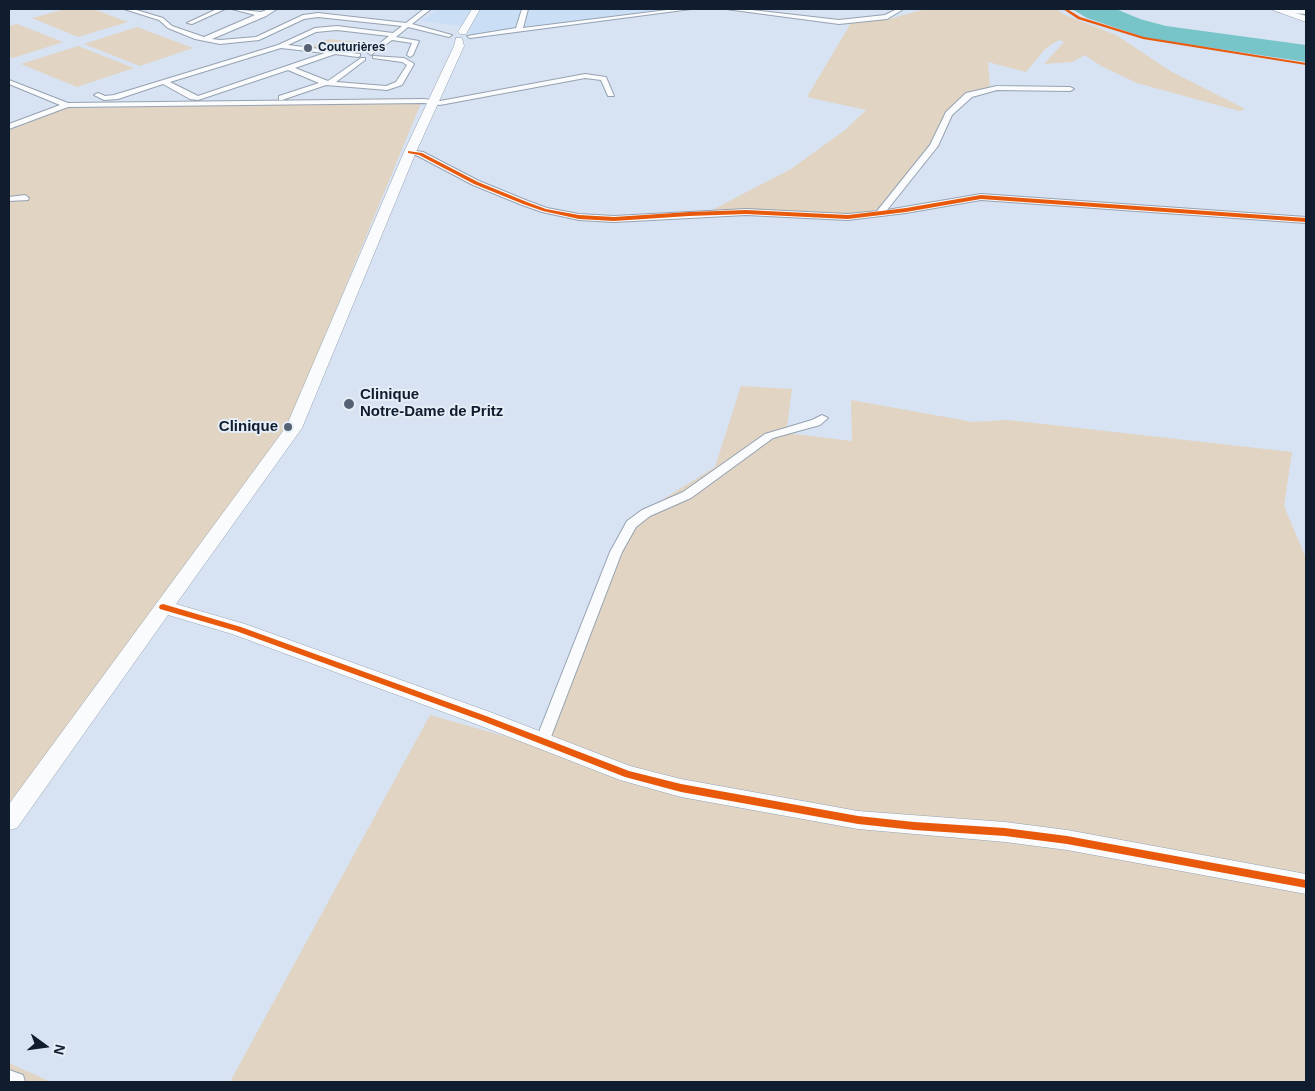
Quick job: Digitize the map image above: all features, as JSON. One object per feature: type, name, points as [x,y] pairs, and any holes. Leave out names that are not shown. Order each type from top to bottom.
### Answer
[{"type":"street","points":[[126,9],[161,19],[181,33],[203,40],[228,43],[257,39],[303,17],[311,16],[407,25],[460,36],[520,30],[626,12],[688,9]]},
{"type":"street","points":[[190,23],[222,9]]},
{"type":"street","points":[[235,9],[264,15]]},
{"type":"street","points":[[203,40],[274,9]]},
{"type":"street","points":[[373,55],[392,37],[428,9]]},
{"type":"street","points":[[9,821],[294,428],[410,152],[459,46],[460,36],[476,9]]},
{"type":"street","points":[[520,30],[519,25],[525,9]]},
{"type":"street","points":[[728,9],[839,22],[887,17],[899,10]]},
{"type":"street","points":[[1277,10],[1306,12]]},
{"type":"street","points":[[1277,10],[1306,19]]},
{"type":"street","points":[[98,95],[104,98],[114,97],[280,46],[309,32],[327,29],[416,42],[410,55]]},
{"type":"street","points":[[257,39],[280,46],[336,52],[360,57]]},
{"type":"street","points":[[164,82],[193,98],[198,98],[336,52]]},
{"type":"street","points":[[282,98],[327,84],[360,57],[363,52],[404,60],[411,64],[395,86],[351,87],[327,84],[289,68]]},
{"type":"street","points":[[9,128],[67,106],[434,102],[533,88],[585,76],[604,78],[611,94]]},
{"type":"street","points":[[9,82],[67,106]]},
{"type":"street","points":[[879,214],[934,146],[949,114],[969,95],[983,90],[998,88],[1070,89]]},
{"type":"street","points":[[410,152],[420,154],[476,183],[545,210],[578,218],[614,219],[746,212],[848,217],[879,214],[982,197],[1306,220]]},
{"type":"street","points":[[9,199],[25,198]]},
{"type":"street","points":[[542,742],[616,552],[631,524],[646,514],[687,495],[769,436],[784,430],[816,423],[822,418]]},
{"type":"street","points":[[163,607],[212,620],[483,718],[628,774],[681,788],[858,820],[1005,832],[1067,840],[1306,884]]},
{"type":"street","points":[[9,1079],[16,1082]]},
{"type":"shaded area","points":[[65,9],[93,9],[128,22],[78,37],[32,18]]},
{"type":"shaded area","points":[[438,9],[677,9],[677,11],[467,40],[470,27],[421,21]]},
{"type":"shaded area","points":[[926,9],[1056,9],[1065,15],[1116,35],[1172,72],[1245,109],[1239,111],[1137,83],[1101,66],[1085,55],[1072,62],[1044,64],[1064,42],[1059,40],[1045,49],[1026,72],[988,62],[990,87],[968,93],[948,113],[927,152],[882,207],[859,215],[710,211],[791,169],[845,130],[866,110],[807,97],[851,23],[889,19]]},
{"type":"shaded area","points":[[1072,9],[1116,9],[1140,19],[1166,26],[1306,45],[1306,62],[1146,38],[1087,18]]},
{"type":"shaded area","points":[[17,24],[63,42],[13,58],[9,56],[9,26]]},
{"type":"shaded area","points":[[137,27],[193,48],[140,66],[84,44]]},
{"type":"shaded area","points":[[328,39],[380,44],[370,51],[358,53],[311,47]]},
{"type":"shaded area","points":[[78,46],[134,68],[77,87],[21,64]]},
{"type":"shaded area","points":[[421,103],[283,438],[160,608],[9,823],[9,127],[58,106],[69,108]]},
{"type":"shaded area","points":[[741,386],[792,389],[786,433],[852,441],[851,400],[973,422],[1008,420],[1292,452],[1284,506],[1306,558],[1306,1082],[230,1082],[430,715],[536,745],[625,523],[715,467]]},
{"type":"shaded area","points":[[9,1063],[51,1082],[9,1082]]},
{"type":"cycle path","points":[[1065,9],[1079,18],[1143,38],[1306,64]]},
{"type":"cycle path","points":[[410,152],[420,154],[476,183],[525,203],[545,210],[579,217],[614,219],[746,212],[848,217],[906,210],[981,197],[1306,220]]},
{"type":"cycle path","points":[[163,607],[238,629],[483,718],[628,774],[681,788],[858,820],[1005,832],[1067,840],[1306,884]]},
{"type":"place","name":"Couturières","points":[[308,48]]},
{"type":"place","name":"Clinique Notre-Dame de Pritz","points":[[349,404]]},
{"type":"place","name":"Clinique","points":[[288,427]]}]
